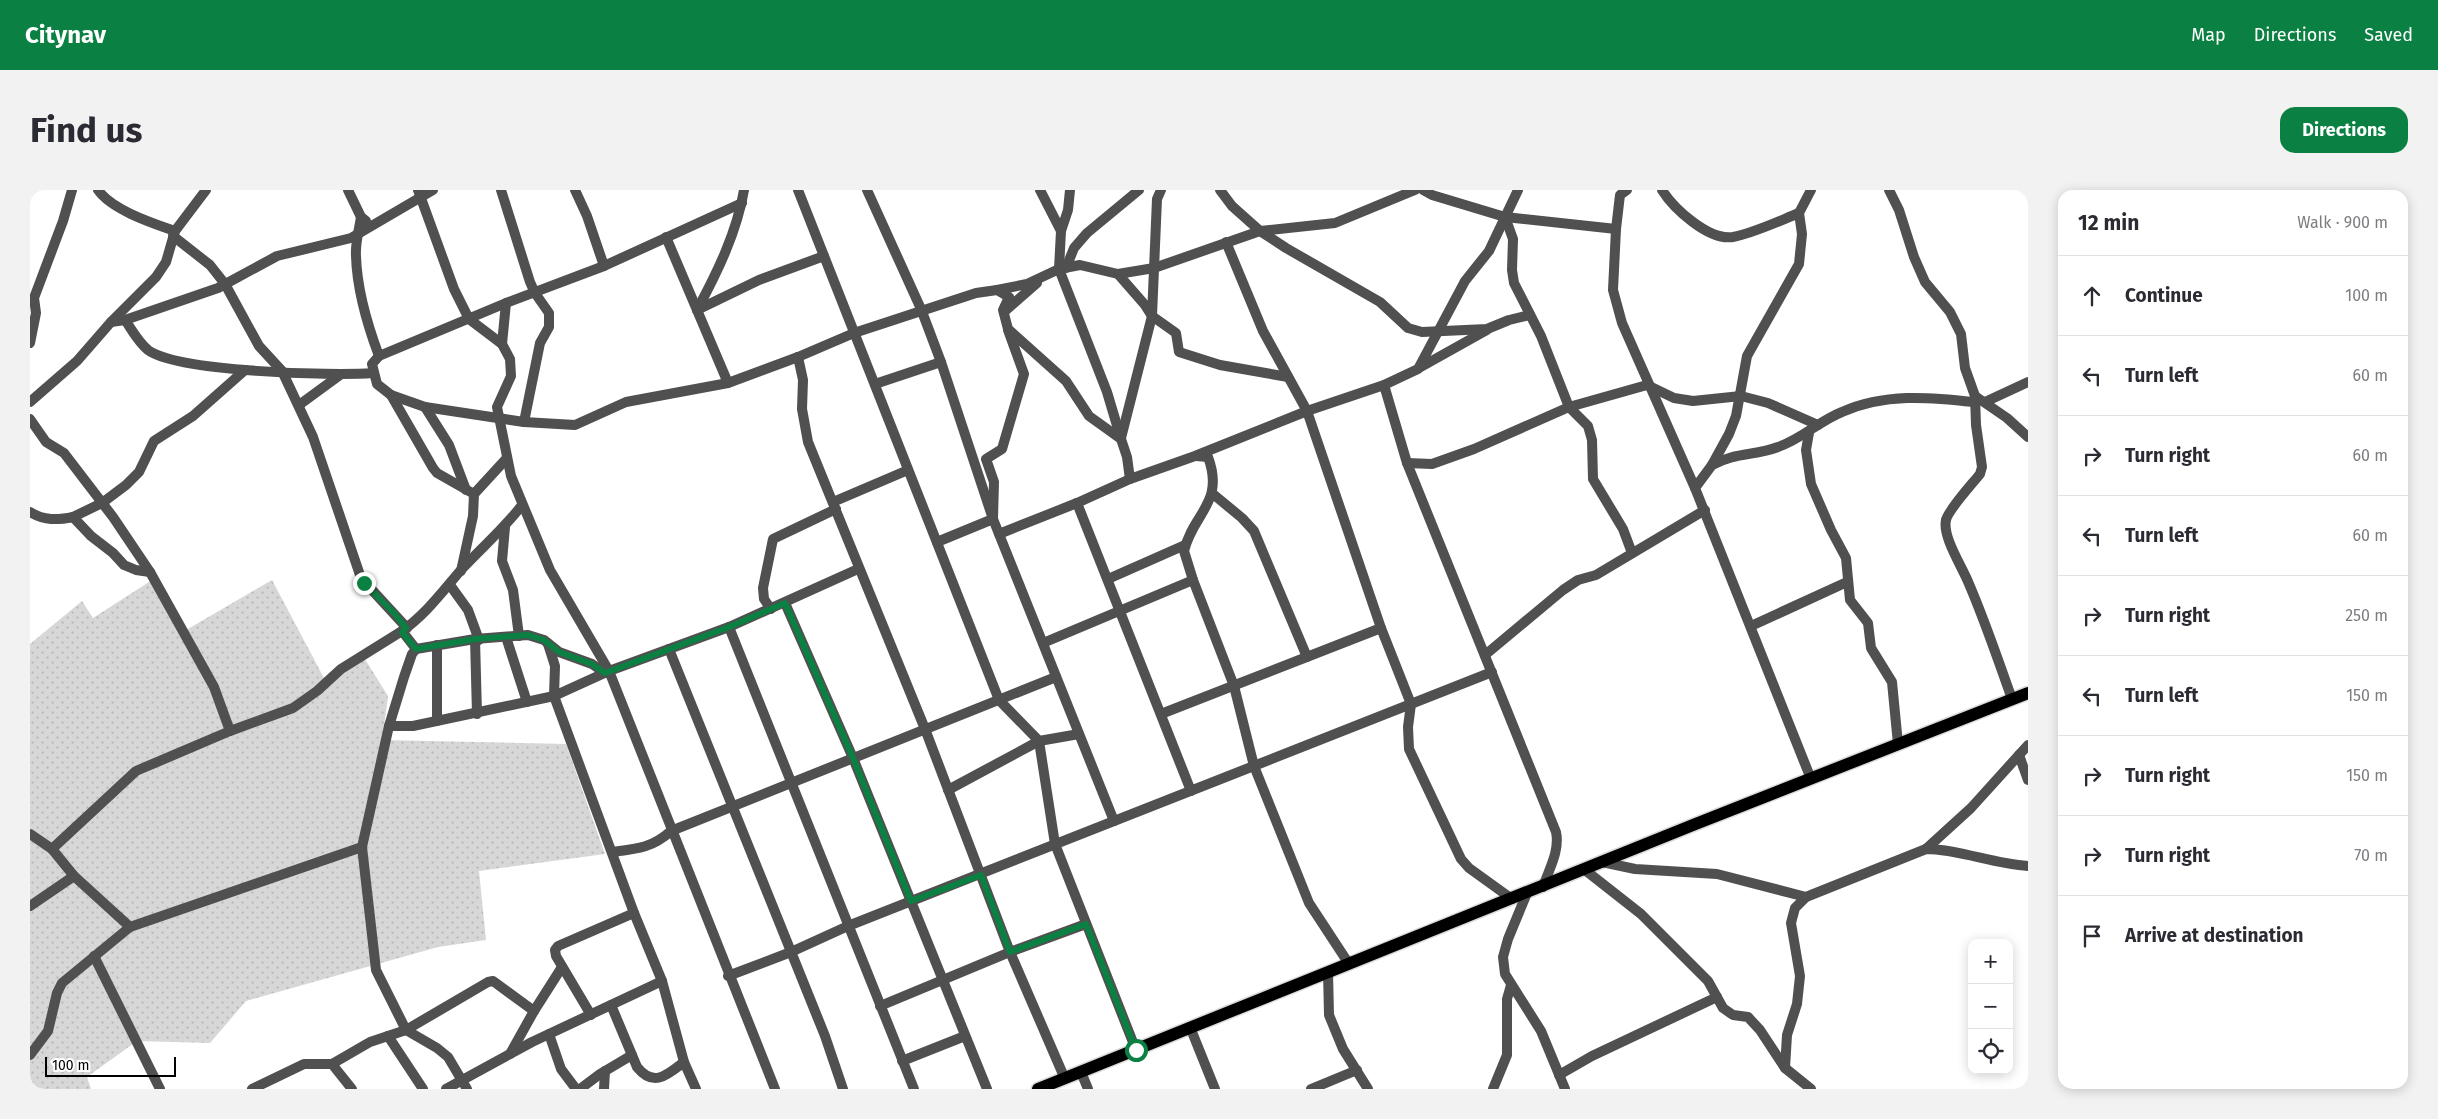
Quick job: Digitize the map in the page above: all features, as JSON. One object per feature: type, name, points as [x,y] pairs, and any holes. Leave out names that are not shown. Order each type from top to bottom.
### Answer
[{"type":"main road","points":[[1038,1089],[2028,693]]},
{"type":"street","points":[[30,343],[36,313],[34,298],[63,221],[72,190]]},
{"type":"street","points":[[98,190],[113,203],[148,222],[174,233],[202,256],[225,284],[259,346],[282,371],[299,405],[313,437],[361,578],[404,630],[416,649]]},
{"type":"street","points":[[30,402],[78,361],[111,322],[156,277],[166,262],[174,233],[206,190]]},
{"type":"street","points":[[348,190],[361,217],[373,227]]},
{"type":"street","points":[[111,322],[125,320],[225,284],[277,256],[339,239],[351,238],[373,227],[419,194],[434,190]]},
{"type":"street","points":[[423,208],[434,190]]},
{"type":"street","points":[[501,190],[534,293],[549,313],[549,327],[540,343],[524,422]]},
{"type":"street","points":[[575,190],[587,216],[604,266]]},
{"type":"street","points":[[697,310],[716,275],[742,203],[744,190]]},
{"type":"street","points":[[866,190],[921,309],[941,362],[993,520],[1114,821]]},
{"type":"street","points":[[1040,190],[1061,231]]},
{"type":"street","points":[[1070,190],[1068,210],[1061,231],[1062,268],[1107,392],[1127,457],[1130,479]]},
{"type":"street","points":[[1062,268],[1074,248],[1087,233],[1139,190]]},
{"type":"street","points":[[1121,440],[1152,316],[1157,199],[1161,190]]},
{"type":"street","points":[[1220,190],[1232,206],[1260,230],[1301,257],[1380,302],[1408,328],[1422,332],[1439,329],[1487,329]]},
{"type":"street","points":[[742,203],[604,266],[378,356],[372,364],[377,384],[391,395],[425,408],[524,422],[575,425],[626,402],[728,383],[798,357],[854,333],[921,309],[976,293],[1027,284],[1062,268],[1080,266],[1118,274],[1154,268],[1260,230],[1335,224],[1415,190]]},
{"type":"street","points":[[1423,190],[1432,195],[1505,218],[1616,229]]},
{"type":"street","points":[[1418,369],[1465,281],[1489,251],[1518,190]]},
{"type":"street","points":[[1627,190],[1620,195],[1613,290],[1622,323],[1647,385],[1695,488],[1811,779]]},
{"type":"street","points":[[1662,190],[1683,215],[1721,236],[1733,237],[1799,214]]},
{"type":"street","points":[[1695,488],[1712,465],[1729,434],[1741,396],[1747,356],[1799,264],[1802,234],[1799,214],[1811,190]]},
{"type":"street","points":[[1889,190],[1899,210],[1914,257],[1925,282],[1950,312],[1962,334],[1965,368],[1978,400],[1982,467],[1980,474],[1950,512],[1946,519],[1946,528],[1972,591],[2012,699]]},
{"type":"street","points":[[801,191],[824,256],[999,700],[1038,740],[1055,844],[1136,1050]]},
{"type":"street","points":[[419,194],[454,289],[469,319],[502,344],[510,359],[511,376],[498,399],[498,419],[511,476],[550,570],[584,632],[599,651],[775,1089]]},
{"type":"street","points":[[361,217],[356,254],[359,286],[365,318],[378,356]]},
{"type":"street","points":[[1505,218],[1513,239],[1514,283],[1541,336],[1569,406],[1588,426],[1592,440],[1593,479],[1623,529],[1632,553]]},
{"type":"street","points":[[666,237],[728,383]]},
{"type":"street","points":[[1226,242],[1263,331],[1306,411],[1381,628],[1412,704],[1408,727],[1409,749],[1454,849],[1469,868],[1512,899]]},
{"type":"street","points":[[697,310],[759,280],[824,256]]},
{"type":"street","points":[[1118,274],[1152,316],[1176,332],[1179,352],[1220,365],[1288,378]]},
{"type":"street","points":[[1044,276],[1005,310],[1008,329],[1066,381],[1089,416],[1121,440]]},
{"type":"street","points":[[502,344],[510,302],[530,282]]},
{"type":"street","points":[[993,520],[994,482],[986,459],[1002,449],[1024,374],[1003,310],[1009,297],[997,290]]},
{"type":"street","points":[[999,534],[1077,503],[1130,479],[1196,456],[1306,411],[1384,385],[1418,369],[1487,329],[1509,320],[1530,315]]},
{"type":"street","points":[[125,320],[135,336],[149,351],[178,361],[245,370],[340,376],[373,373]]},
{"type":"street","points":[[798,357],[803,380],[802,409],[808,442],[858,569],[925,729],[1010,952],[1065,1078]]},
{"type":"street","points":[[875,384],[941,362]]},
{"type":"street","points":[[32,517],[56,520],[73,517],[102,504],[139,472],[154,441],[193,416],[245,370]]},
{"type":"street","points":[[299,405],[340,376]]},
{"type":"street","points":[[1712,465],[1735,455],[1770,450],[1809,433],[1818,424],[1841,412],[1863,404],[1910,397],[1978,400],[2028,382]]},
{"type":"street","points":[[1384,385],[1407,463],[1556,832],[1558,842],[1543,887]]},
{"type":"street","points":[[1407,463],[1432,464],[1474,449],[1569,406],[1647,385],[1674,398],[1693,401],[1741,396],[1768,403],[1818,424]]},
{"type":"street","points":[[391,395],[433,468],[470,492]]},
{"type":"street","points":[[1978,400],[2028,437]]},
{"type":"street","points":[[425,408],[449,445],[470,492],[472,516],[461,571]]},
{"type":"street","points":[[30,420],[46,442],[64,453],[150,572],[214,687],[230,731]]},
{"type":"street","points":[[1809,433],[1806,450],[1811,484],[1831,530],[1846,558],[1850,600],[1868,623],[1871,648],[1892,682],[1898,744]]},
{"type":"street","points":[[1196,456],[1208,457],[1212,472],[1213,494],[1185,545],[1184,551],[1193,580],[1234,686],[1254,766],[1309,903],[1348,964]]},
{"type":"street","points":[[470,492],[507,458]]},
{"type":"street","points":[[771,609],[764,599],[763,588],[773,539],[834,505],[908,470]]},
{"type":"street","points":[[1213,494],[1242,518],[1254,531],[1307,657]]},
{"type":"street","points":[[1077,503],[1191,791]]},
{"type":"street","points":[[52,848],[129,775],[230,731],[293,708],[317,691],[341,669],[404,630],[419,619],[461,571],[506,527],[522,505]]},
{"type":"street","points":[[1485,655],[1563,590],[1578,580],[1596,575],[1704,510]]},
{"type":"street","points":[[73,517],[91,536],[113,552],[124,565],[136,570],[150,572]]},
{"type":"street","points":[[937,542],[993,520]]},
{"type":"street","points":[[506,527],[502,561],[513,590],[519,636]]},
{"type":"street","points":[[1108,579],[1185,545]]},
{"type":"street","points":[[389,726],[413,726],[477,714],[554,696],[607,672],[729,627],[858,569]]},
{"type":"street","points":[[1043,644],[1193,580]]},
{"type":"street","points":[[1751,626],[1847,582]]},
{"type":"street","points":[[450,585],[468,610],[477,640],[477,714]]},
{"type":"street","points":[[785,603],[853,758],[987,1089]]},
{"type":"street","points":[[729,627],[914,1089]]},
{"type":"street","points":[[1161,714],[1381,628]]},
{"type":"street","points":[[465,1085],[448,1057],[437,1048],[406,1030],[376,970],[362,847],[389,726],[404,677],[412,654],[416,649],[519,636],[537,637],[559,652],[592,664],[607,672]]},
{"type":"street","points":[[506,637],[527,702]]},
{"type":"street","points":[[548,644],[555,666],[554,696],[634,913],[662,981],[684,1062],[696,1089]]},
{"type":"street","points":[[437,645],[437,721]]},
{"type":"street","points":[[670,649],[791,952],[843,1089]]},
{"type":"street","points":[[728,976],[791,952],[848,926],[1492,672]]},
{"type":"street","points":[[612,852],[638,849],[658,842],[671,830],[1056,677]]},
{"type":"street","points":[[948,790],[1038,740],[1079,734]]},
{"type":"street","points":[[1785,1068],[1787,1034],[1797,1004],[1800,976],[1791,923],[1795,908],[1806,897],[1926,849],[1971,808],[2028,745]]},
{"type":"street","points":[[2019,755],[2028,780]]},
{"type":"street","points":[[30,834],[52,848],[74,876],[130,927]]},
{"type":"street","points":[[30,1056],[48,1031],[57,993],[62,983],[130,927],[362,847]]},
{"type":"street","points":[[1926,849],[1938,849],[2004,864],[2028,866]]},
{"type":"street","points":[[1602,862],[1635,869],[1718,874],[1806,897]]},
{"type":"street","points":[[1585,870],[1641,914],[1708,981],[1723,1008],[1733,1015],[1748,1017],[1760,1030],[1785,1068],[1811,1089]]},
{"type":"street","points":[[30,906],[74,876]]},
{"type":"street","points":[[1527,893],[1508,939],[1504,958],[1505,974],[1542,1031],[1565,1089]]},
{"type":"street","points":[[591,1015],[562,967],[555,950],[558,946],[634,913]]},
{"type":"street","points":[[880,1006],[1010,952],[1086,924]]},
{"type":"street","points":[[94,956],[160,1089]]},
{"type":"street","points":[[509,1055],[562,967]]},
{"type":"street","points":[[1328,972],[1329,1015],[1343,1049],[1368,1089]]},
{"type":"street","points":[[252,1089],[304,1064],[332,1064],[370,1042],[406,1030],[488,982],[493,981],[534,1011]]},
{"type":"street","points":[[446,1089],[465,1085],[509,1055],[662,981]]},
{"type":"street","points":[[1493,1089],[1507,1055],[1507,1000],[1511,985]]},
{"type":"street","points":[[1559,1075],[1592,1056],[1717,997]]},
{"type":"street","points":[[611,1005],[637,1067],[643,1074],[650,1078],[666,1076],[684,1062]]},
{"type":"street","points":[[1190,1027],[1215,1089]]},
{"type":"street","points":[[549,1034],[561,1069],[576,1089]]},
{"type":"street","points":[[388,1036],[423,1089]]},
{"type":"street","points":[[902,1061],[965,1036]]},
{"type":"street","points":[[580,1089],[632,1055]]},
{"type":"street","points":[[332,1064],[352,1089]]},
{"type":"street","points":[[1311,1089],[1357,1070]]},
{"type":"street","points":[[604,1089],[605,1071]]},
{"type":"street","points":[[1081,1072],[1088,1089]]},
{"type":"shaded area","points":[[152,580],[181,633],[272,580],[325,680],[363,656],[388,696],[382,740],[566,744],[605,854],[479,871],[486,940],[438,947],[246,1001],[210,1043],[137,1041],[87,1077],[91,1089],[30,1089],[30,644],[82,601],[93,618]]},
{"type":"route","points":[[364,583],[387,608],[392,610],[406,628],[402,632],[416,649],[475,639],[528,635],[544,640],[559,652],[577,657],[605,673],[729,627],[785,603],[853,758],[911,901],[981,875],[1010,952],[1086,924],[1136,1050]]}]
